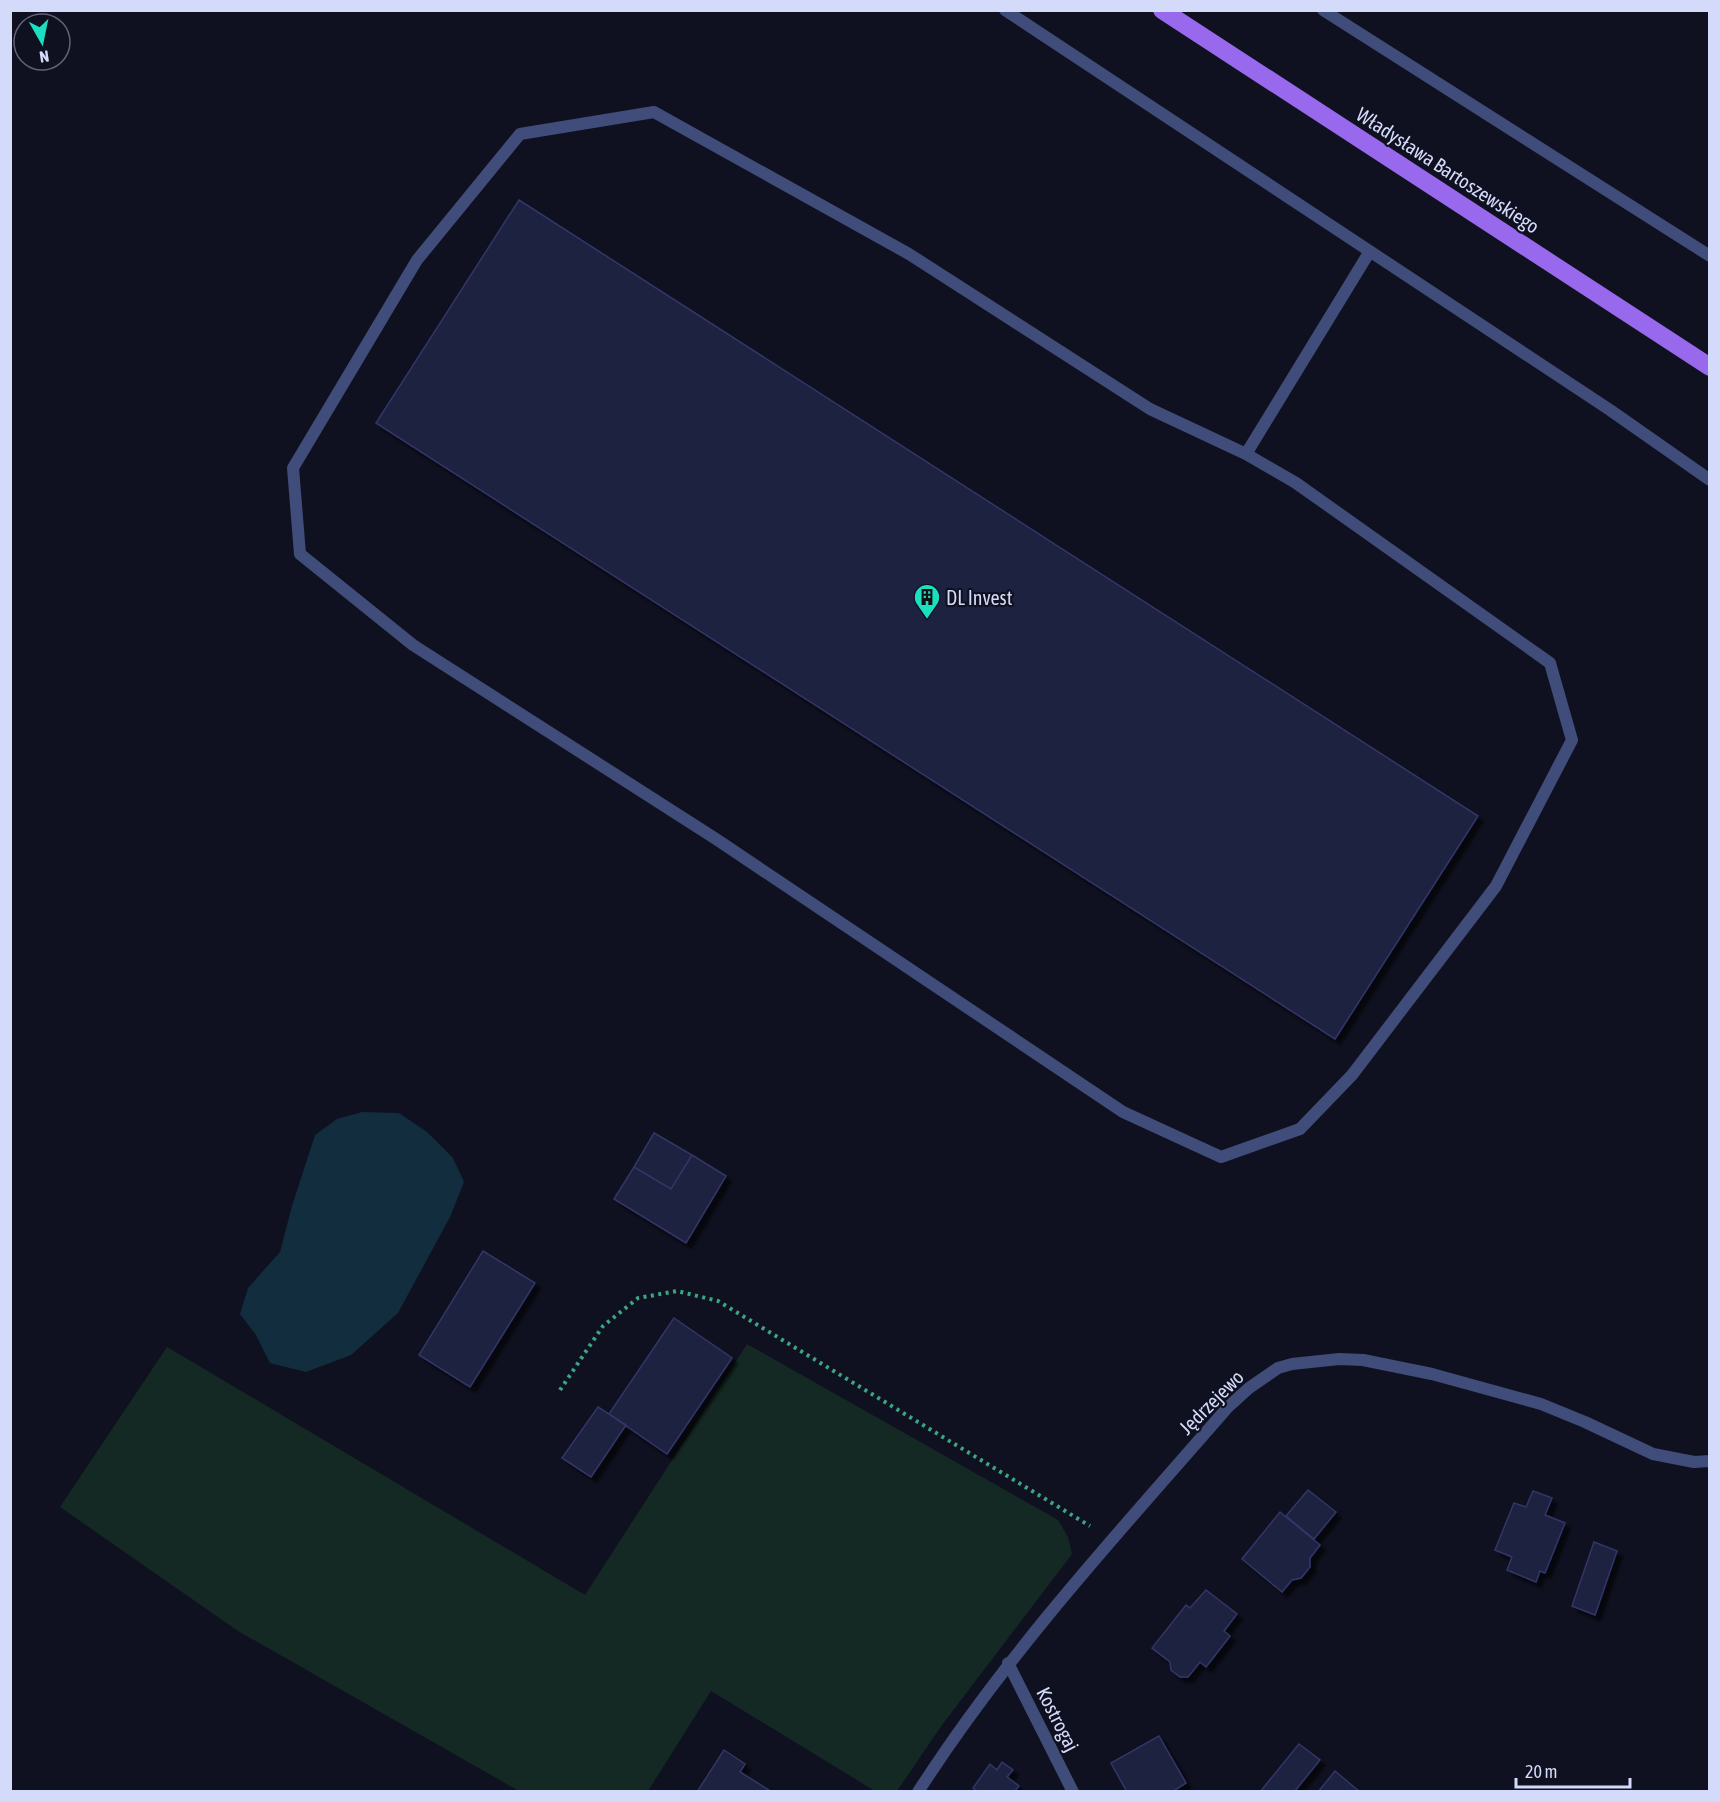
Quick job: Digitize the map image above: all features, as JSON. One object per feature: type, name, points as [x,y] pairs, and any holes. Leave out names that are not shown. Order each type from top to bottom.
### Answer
[{"type":"main road","name":"Władysława Bartoszewskiego","points":[[1162,10],[1710,368]]},
{"type":"street","points":[[1005,10],[1610,410],[1710,480]]},
{"type":"street","points":[[1323,10],[1710,256]]},
{"type":"street","points":[[654,112],[909,254],[1150,409],[1245,454],[1296,483],[1550,663],[1572,740],[1496,886],[1352,1075],[1300,1129],[1221,1157],[1123,1112],[716,839],[413,645],[300,554],[293,468],[417,260],[520,134],[654,112]]},
{"type":"street","points":[[1245,454],[1370,252]]},
{"type":"street","name":"Jędrzejewo","points":[[918,1791],[1008,1664],[1113,1540],[1228,1407],[1249,1388],[1278,1368],[1339,1359],[1363,1360],[1432,1374],[1541,1404],[1653,1454],[1683,1461],[1710,1461]]},
{"type":"street","name":"Kostrogaj","points":[[1008,1664],[1072,1791]]},
{"type":"path","points":[[560,1390],[603,1326],[638,1299],[677,1291],[718,1300],[1113,1540]]},
{"type":"green space","points":[[747,1344],[1058,1520],[1068,1537],[1072,1554],[942,1725],[897,1791],[875,1791],[711,1691],[648,1791],[519,1791],[238,1631],[60,1507],[167,1347],[585,1595]]},
{"type":"water","points":[[362,1112],[399,1113],[427,1132],[453,1158],[464,1182],[450,1217],[398,1313],[351,1355],[306,1372],[270,1363],[256,1335],[240,1314],[248,1288],[280,1252],[315,1135],[337,1119]]},
{"type":"building","name":"DL Invest","points":[[519,200],[1478,816],[1335,1039],[376,423]]},
{"type":"building","points":[[654,1133],[692,1155],[671,1189],[634,1167]]},
{"type":"building","points":[[692,1155],[726,1176],[686,1243],[614,1199],[634,1167],[671,1189]]},
{"type":"building","points":[[483,1251],[535,1283],[470,1387],[419,1355]]},
{"type":"building","points":[[674,1318],[732,1358],[667,1454],[609,1414]]},
{"type":"building","points":[[598,1407],[626,1425],[591,1477],[562,1458]]},
{"type":"building","points":[[1308,1490],[1336,1512],[1314,1539],[1286,1516]]},
{"type":"building","points":[[1533,1491],[1552,1498],[1545,1515],[1565,1523],[1545,1573],[1540,1571],[1536,1582],[1507,1570],[1512,1557],[1495,1550],[1514,1503],[1526,1507]]},
{"type":"building","points":[[1280,1512],[1320,1545],[1310,1558],[1310,1567],[1301,1578],[1292,1580],[1282,1592],[1242,1559]]},
{"type":"building","points":[[1594,1542],[1617,1551],[1595,1615],[1572,1606]]},
{"type":"building","points":[[1206,1590],[1237,1614],[1224,1631],[1230,1636],[1206,1667],[1200,1662],[1188,1677],[1180,1677],[1171,1670],[1170,1662],[1152,1648],[1186,1605],[1190,1608]]},
{"type":"building","points":[[1159,1736],[1186,1783],[1172,1792],[1127,1792],[1111,1763]]},
{"type":"building","points":[[1299,1744],[1320,1760],[1294,1792],[1260,1792]]},
{"type":"building","points":[[724,1750],[745,1764],[740,1772],[772,1792],[697,1792]]},
{"type":"building","points":[[1002,1762],[1013,1770],[1007,1777],[1019,1786],[1014,1792],[978,1792],[973,1788],[990,1764],[997,1770]]},
{"type":"building","points":[[1335,1771],[1360,1792],[1318,1792]]},
{"type":"place","name":"DL Invest","points":[[927,620]]}]
